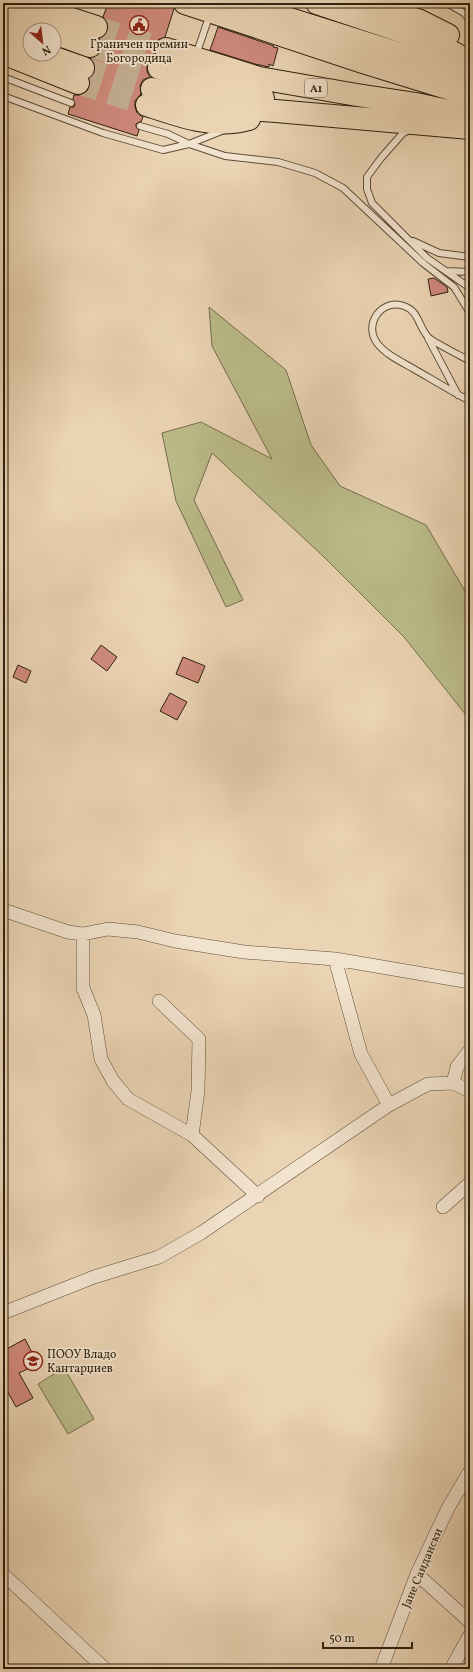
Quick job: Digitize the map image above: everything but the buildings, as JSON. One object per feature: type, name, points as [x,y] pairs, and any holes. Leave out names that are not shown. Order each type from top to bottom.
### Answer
[{"type":"highway","points":[[185,3],[212,8],[366,53],[470,76]]},
{"type":"highway","points":[[239,3],[470,95]]},
{"type":"highway","points":[[317,3],[434,42],[470,62]]},
{"type":"highway","points":[[366,3],[420,21],[463,45]]},
{"type":"highway","points":[[400,3],[423,14],[463,45]]},
{"type":"highway","points":[[3,15],[39,11],[62,22]]},
{"type":"highway","points":[[62,22],[93,37],[62,35]]},
{"type":"highway","points":[[357,95],[366,53],[377,23]]},
{"type":"highway","points":[[3,33],[22,44]]},
{"type":"highway","points":[[3,53],[77,85]]},
{"type":"highway","points":[[162,58],[207,123],[238,122],[276,111]]},
{"type":"highway","points":[[51,62],[77,85]]},
{"type":"highway","name":"A1","points":[[183,87],[259,78],[416,104],[470,116]]},
{"type":"highway","points":[[183,87],[208,106],[470,128]]},
{"type":"highway","points":[[150,97],[183,87],[285,101],[415,112],[470,123]]},
{"type":"street","points":[[3,910],[68,932],[83,934],[108,929],[138,932],[175,941],[244,952],[335,959],[470,982]]},
{"type":"street","points":[[83,934],[83,988],[94,1015],[102,1059],[113,1081],[128,1098],[192,1135],[258,1196]]},
{"type":"street","points":[[335,959],[361,1054],[389,1105]]},
{"type":"street","points":[[159,1001],[199,1039],[198,1091],[192,1135]]},
{"type":"street","points":[[453,1083],[457,1067],[470,1050]]},
{"type":"street","points":[[4,1310],[94,1277],[159,1257],[201,1233],[258,1196],[389,1105],[428,1084],[453,1083],[470,1091]]},
{"type":"street","points":[[443,1207],[470,1183]]},
{"type":"street","name":"Јане Сандански","points":[[381,1669],[418,1574],[448,1508],[470,1471]]},
{"type":"street","points":[[3,1574],[105,1669]]},
{"type":"street","points":[[418,1574],[470,1622]]},
{"type":"street","points":[[450,1669],[470,1635]]},
{"type":"lane","points":[[448,3],[464,13],[470,20]]},
{"type":"lane","points":[[183,87],[212,8]]},
{"type":"lane","points":[[3,77],[77,85]]},
{"type":"lane","points":[[3,96],[103,133],[163,150],[189,144],[215,135],[238,122]]},
{"type":"lane","points":[[425,124],[403,133],[381,158],[367,177],[367,190],[372,203],[427,258],[462,284]]},
{"type":"lane","points":[[140,126],[168,134],[189,144],[225,156],[278,162],[315,173],[343,188],[423,263],[454,287],[470,313]]},
{"type":"lane","points":[[406,237],[439,253],[470,257]]},
{"type":"lane","points":[[446,271],[470,272]]},
{"type":"lane","points":[[443,277],[470,288]]},
{"type":"lane","points":[[458,395],[428,337],[412,310],[403,305],[390,305],[379,311],[374,317],[372,330],[376,342],[389,354],[458,395],[470,402]]},
{"type":"lane","points":[[428,337],[470,361]]},
{"type":"green space","points":[[209,307],[286,370],[311,445],[340,486],[426,525],[465,591],[470,591],[470,720],[404,637],[324,557],[212,453],[194,500],[243,600],[226,607],[176,501],[162,433],[201,422],[272,459],[212,346]]},
{"type":"green space","points":[[64,1368],[94,1419],[68,1434],[38,1384]]},
{"type":"tunnel","points":[[96,27],[166,49]]},
{"type":"tunnel","points":[[90,46],[159,68]]},
{"type":"tunnel","points":[[83,68],[152,89]]},
{"type":"tunnel","points":[[78,83],[147,105]]},
{"type":"place","name":"Граничен премин Богородица","points":[[139,25]]},
{"type":"place","name":"ПООУ Владо Кантарџиев","points":[[33,1361]]}]
